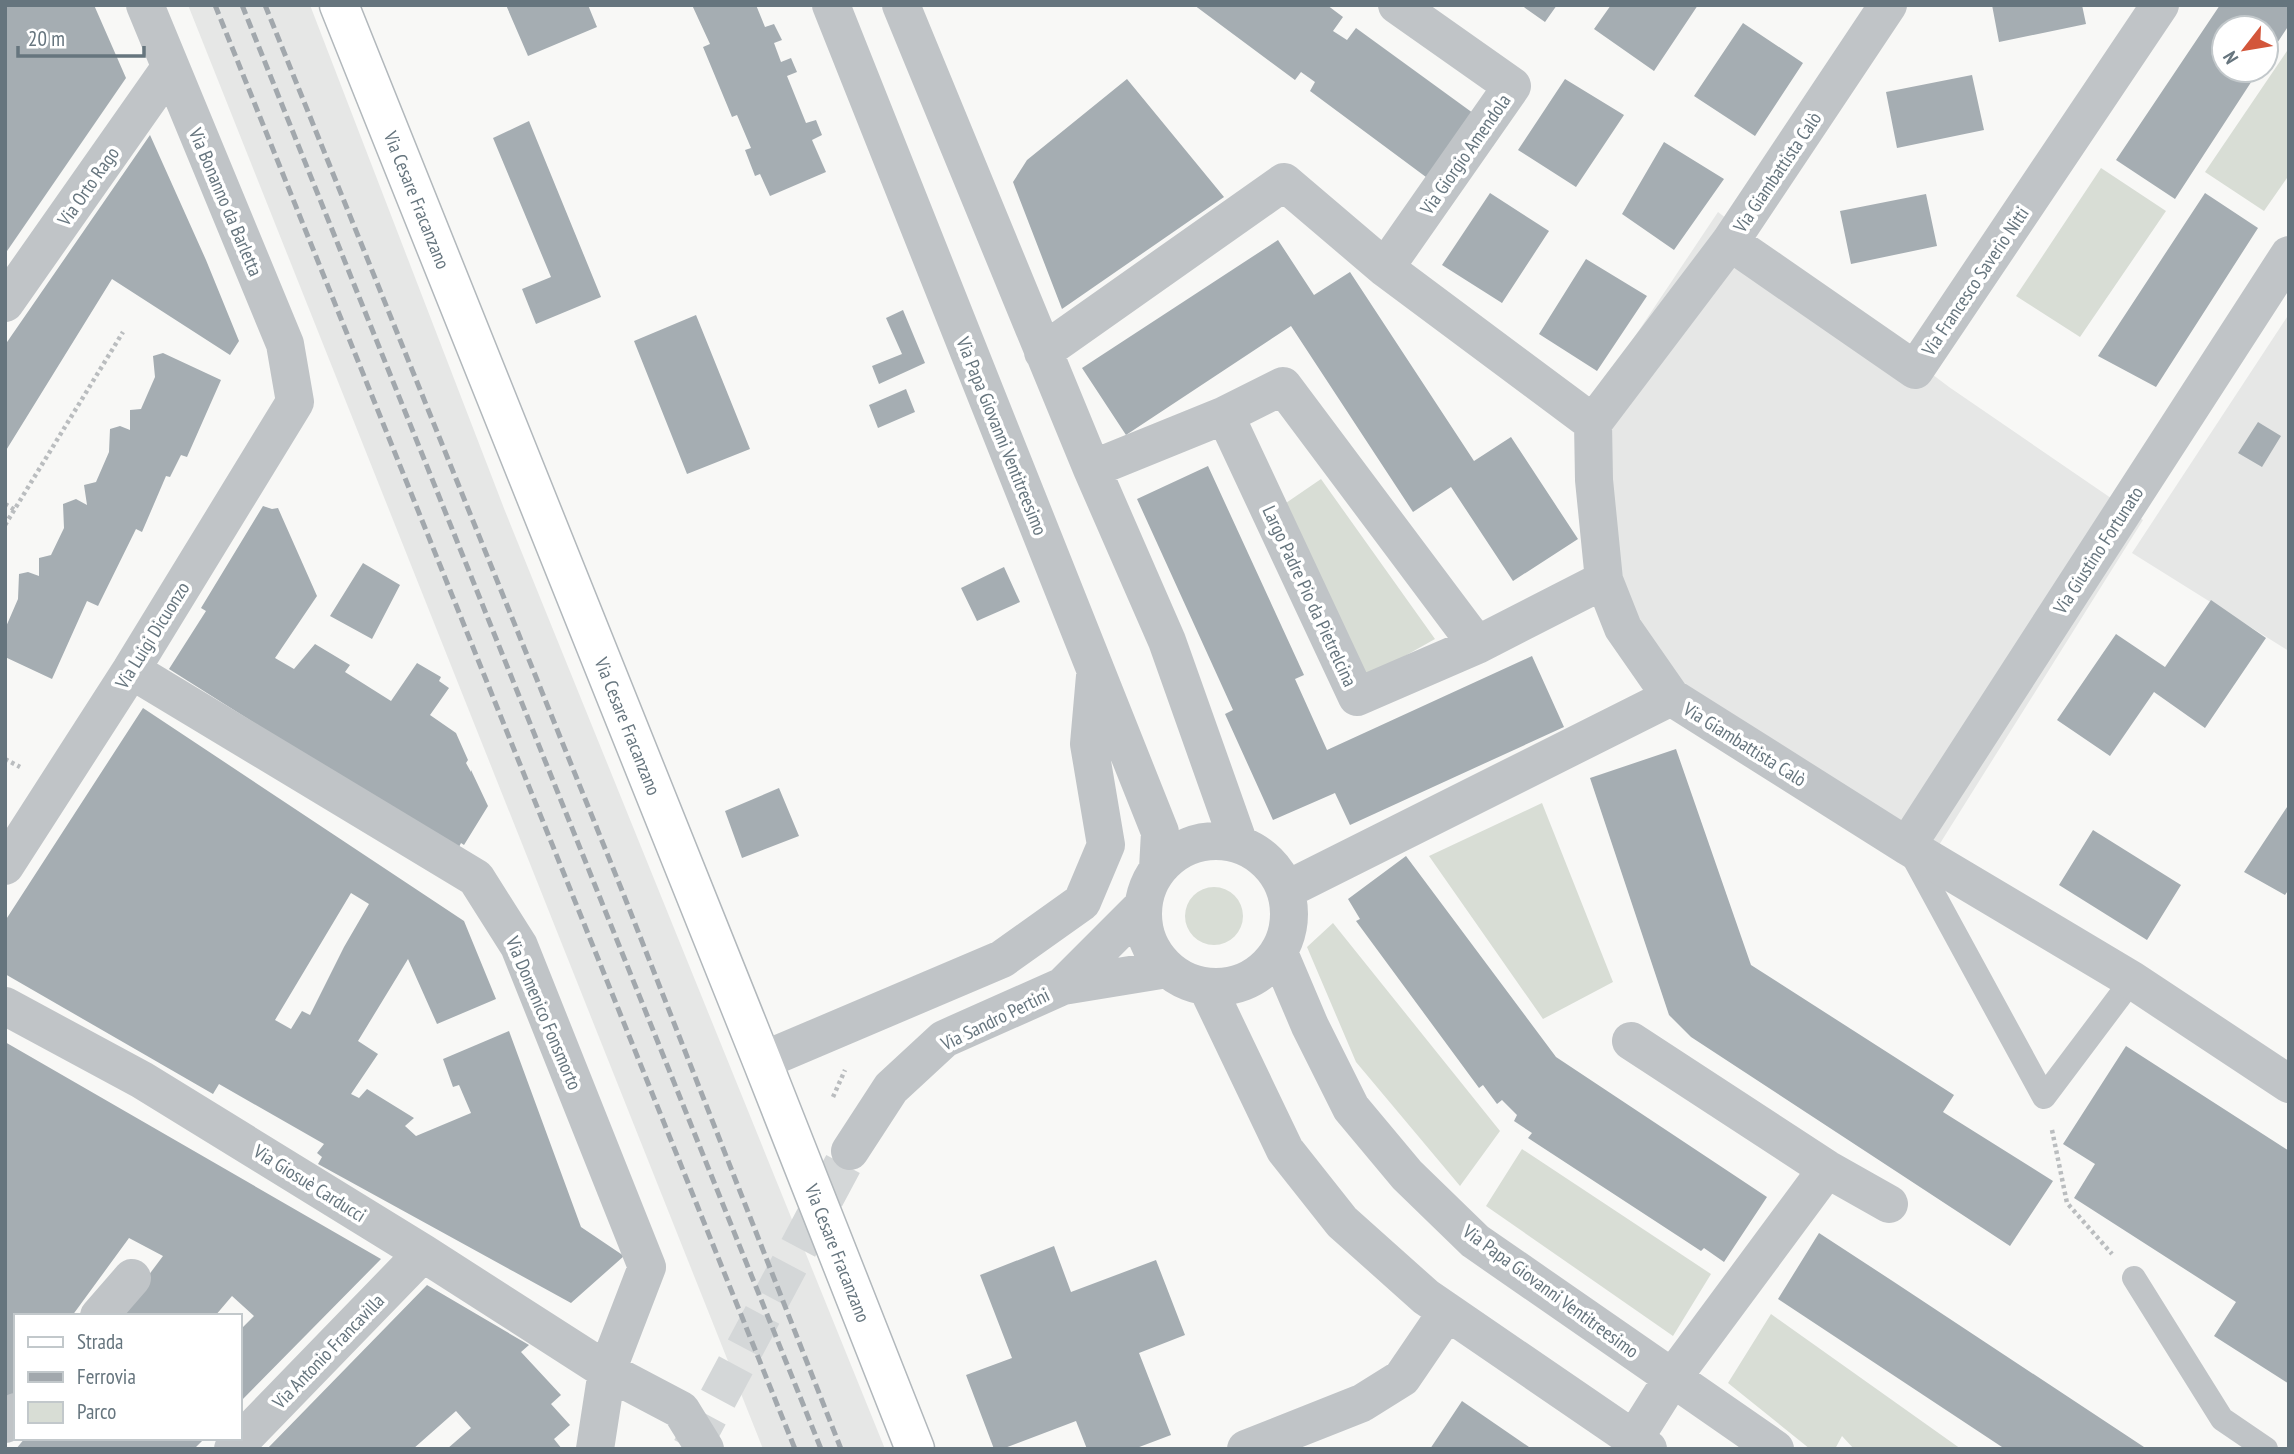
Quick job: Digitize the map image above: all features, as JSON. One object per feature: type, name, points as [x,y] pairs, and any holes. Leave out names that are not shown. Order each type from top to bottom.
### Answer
[{"type":"street","name":"Via Bonanno da Barletta","points":[[145,5],[285,344],[295,402]]},
{"type":"street","name":"Via Cesare Fracanzano","points":[[339,5],[915,1449]]},
{"type":"street","name":"Via Papa Giovanni Ventitreesimo","points":[[831,5],[1160,831],[1158,869]]},
{"type":"street","points":[[901,5],[1091,469],[1167,641],[1239,844]]},
{"type":"street","name":"Via Giorgio Amendola","points":[[1385,268],[1512,86],[1397,5]]},
{"type":"street","name":"Via Giambattista Calò","points":[[1888,5],[1730,242],[1592,423],[1594,480],[1604,580],[1623,628],[1671,698],[1907,846],[2132,980],[2289,1084]]},
{"type":"street","name":"Via Francesco Saverio Nitti","points":[[1730,242],[1915,370],[2160,5]]},
{"type":"street","name":"Via Orto Rago","points":[[5,303],[170,68]]},
{"type":"street","points":[[1043,352],[1284,182],[1385,268],[1592,423]]},
{"type":"street","name":"Via Giustino Fortunato","points":[[1907,846],[2289,255]]},
{"type":"street","points":[[1091,469],[1225,415],[1283,386],[1477,645]]},
{"type":"street","name":"Via Luigi Dicuonzo","points":[[5,866],[131,670],[295,402]]},
{"type":"street","name":"Largo Padre Pio da Pietrelcina","points":[[1225,415],[1357,697],[1477,645],[1604,580]]},
{"type":"street","name":"Via Domenico Fonsmorto","points":[[131,670],[477,878],[519,946],[647,1267],[607,1371],[595,1449]]},
{"type":"street","points":[[762,1060],[1002,959],[1082,902],[1106,845],[1089,744],[1096,671]]},
{"type":"street","points":[[1286,890],[1671,698]]},
{"type":"street","points":[[1217,840],[1239,844],[1259,854],[1276,870],[1286,890],[1290,912],[1288,933],[1279,953],[1265,970],[1248,981],[1228,987],[1207,987],[1186,981],[1167,969],[1153,951],[1144,930],[1143,906],[1148,887],[1158,869],[1174,854],[1195,844],[1217,840]]},
{"type":"street","name":"Via Sandro Pertini","points":[[1063,986],[1143,906]]},
{"type":"street","name":"Via Papa Giovanni Ventitreesimo","points":[[1279,953],[1310,1026],[1351,1108],[1407,1175],[1475,1241],[1775,1449]]},
{"type":"street","name":"Via Sandro Pertini","points":[[850,1151],[891,1088],[944,1039],[1063,986],[1167,969]]},
{"type":"street","points":[[1207,987],[1285,1150],[1342,1222],[1426,1297],[1641,1444],[1672,1377],[1827,1169]]},
{"type":"street","name":"Via Giosuè Carducci","points":[[5,1006],[142,1080],[424,1253],[607,1371],[681,1410],[705,1449]]},
{"type":"street","points":[[1631,1041],[1827,1169],[1889,1204]]},
{"type":"street","name":"Via Antonio Francavilla","points":[[242,1440],[424,1253]]},
{"type":"street","points":[[101,1314],[132,1278]]},
{"type":"street","points":[[1246,1449],[1362,1403],[1402,1378],[1447,1312]]},
{"type":"lane","points":[[1907,846],[2044,1097],[2132,980]]},
{"type":"lane","points":[[2134,1278],[2222,1419],[2266,1449]]},
{"type":"path","points":[[5,525],[123,332]]},
{"type":"path","points":[[5,504],[15,509]]},
{"type":"path","points":[[2044,1097],[2067,1203],[2134,1278]]},
{"type":"shaded area","points":[[188,5],[310,5],[505,511],[885,1449],[763,1449]]},
{"type":"shaded area","points":[[1718,212],[1949,387],[2143,520],[1924,869],[1629,656],[1577,423]]},
{"type":"shaded area","points":[[2289,314],[2289,651],[2132,553]]},
{"type":"green space","points":[[2289,48],[2289,175],[2264,211],[2205,172],[2265,84],[2280,84],[2280,61]]},
{"type":"green space","points":[[2101,168],[2166,211],[2080,337],[2016,296]]},
{"type":"green space","points":[[1321,479],[1435,639],[1364,679],[1283,505]]},
{"type":"green space","points":[[1542,803],[1613,982],[1543,1019],[1429,856]]},
{"type":"green space","points":[[1214,887],[1225,889],[1238,900],[1243,916],[1241,927],[1230,940],[1214,945],[1203,943],[1190,932],[1185,916],[1187,905],[1198,892]]},
{"type":"green space","points":[[1333,923],[1500,1131],[1460,1186],[1356,1062],[1307,947]]},
{"type":"green space","points":[[1522,1149],[1711,1274],[1673,1336],[1486,1206]]},
{"type":"green space","points":[[1771,1314],[1961,1449],[1854,1449],[1842,1436],[1835,1449],[1810,1449],[1728,1383]]},
{"type":"building","points":[[7,5],[94,5],[126,78],[5,254],[5,8]]},
{"type":"building","points":[[506,5],[588,5],[597,27],[528,56]]},
{"type":"building","points":[[692,5],[756,5],[765,27],[774,24],[782,40],[774,43],[781,62],[791,58],[797,72],[787,76],[806,123],[816,120],[822,135],[812,140],[826,172],[770,196],[760,174],[755,176],[745,150],[751,148],[737,115],[732,117],[703,47],[710,44]]},
{"type":"building","points":[[1194,5],[1327,5],[1343,17],[1333,31],[1347,40],[1356,28],[1477,116],[1430,180],[1310,91],[1315,82],[1301,72],[1295,80]]},
{"type":"building","points":[[1521,5],[1557,5],[1545,22]]},
{"type":"building","points":[[1611,5],[1698,5],[1654,71],[1594,29]]},
{"type":"building","points":[[1992,5],[2082,5],[2086,24],[1999,42]]},
{"type":"building","points":[[2220,5],[2289,5],[2289,25],[2280,39],[2280,14],[2214,14]]},
{"type":"building","points":[[2210,20],[2210,84],[2250,84],[2175,199],[2116,160]]},
{"type":"building","points":[[1743,23],[1803,63],[1755,136],[1694,96]]},
{"type":"building","points":[[1972,75],[1984,130],[1897,148],[1886,92]]},
{"type":"building","points":[[1127,79],[1224,197],[1062,309],[1013,182],[1027,160]]},
{"type":"building","points":[[1565,79],[1624,115],[1576,187],[1518,150]]},
{"type":"building","points":[[529,121],[601,297],[536,324],[522,289],[551,277],[493,138]]},
{"type":"building","points":[[150,135],[239,341],[230,355],[112,279],[5,452],[5,345]]},
{"type":"building","points":[[1664,142],[1724,179],[1674,250],[1622,214]]},
{"type":"building","points":[[1490,193],[1549,231],[1502,303],[1442,265]]},
{"type":"building","points":[[2205,193],[2258,228],[2156,387],[2098,356]]},
{"type":"building","points":[[1926,194],[1937,246],[1851,264],[1840,211]]},
{"type":"building","points":[[1278,240],[1314,295],[1350,272],[1474,461],[1511,437],[1578,539],[1513,581],[1451,487],[1413,512],[1291,326],[1126,435],[1082,368]]},
{"type":"building","points":[[1586,259],[1647,296],[1597,371],[1539,334]]},
{"type":"building","points":[[903,310],[925,363],[879,384],[872,366],[902,354],[886,318]]},
{"type":"building","points":[[696,315],[750,449],[687,474],[634,341]]},
{"type":"building","points":[[163,353],[221,380],[187,457],[181,455],[170,477],[166,476],[142,532],[136,529],[98,606],[87,601],[52,679],[5,657],[5,629],[18,599],[19,574],[28,572],[39,576],[39,558],[51,555],[64,528],[63,504],[76,499],[87,505],[84,485],[96,482],[109,452],[110,429],[120,426],[130,430],[130,410],[141,409],[155,377],[153,356]]},
{"type":"building","points":[[906,389],[915,412],[878,428],[869,405]]},
{"type":"building","points":[[2258,422],[2281,436],[2262,467],[2238,453]]},
{"type":"building","points":[[1208,466],[1304,675],[1295,679],[1327,750],[1532,656],[1564,727],[1350,825],[1335,793],[1273,820],[1225,714],[1233,710],[1137,499]]},
{"type":"building","points":[[263,506],[278,508],[317,596],[275,658],[294,669],[315,644],[350,665],[345,672],[391,701],[417,663],[441,677],[439,681],[449,688],[430,715],[456,733],[468,760],[466,763],[488,806],[464,845],[461,843],[457,851],[169,669],[206,611],[201,608]]},
{"type":"building","points":[[363,563],[400,585],[372,639],[330,616]]},
{"type":"building","points":[[1004,567],[1020,602],[977,621],[961,588]]},
{"type":"building","points":[[2211,600],[2266,638],[2205,728],[2154,692],[2110,756],[2057,720],[2116,634],[2165,667]]},
{"type":"building","points":[[143,708],[464,921],[496,999],[437,1024],[408,959],[358,1041],[378,1054],[351,1094],[359,1098],[367,1089],[414,1118],[405,1126],[416,1136],[471,1113],[459,1085],[453,1087],[443,1059],[509,1031],[581,1227],[624,1256],[571,1303],[318,1164],[322,1157],[317,1153],[324,1144],[219,1084],[213,1094],[5,974],[5,921]],"holes":[[[351,893],[369,904],[310,1015],[302,1011],[291,1029],[275,1020]]]},
{"type":"building","points":[[1676,749],[1751,965],[1954,1095],[1943,1112],[2053,1181],[2010,1246],[1691,1037],[1669,1015],[1590,778]]},
{"type":"building","points":[[779,788],[799,836],[742,858],[725,811]]},
{"type":"building","points":[[2289,804],[2289,889],[2285,895],[2244,872]]},
{"type":"building","points":[[2093,830],[2181,885],[2147,940],[2059,885]]},
{"type":"building","points":[[1406,856],[1556,1057],[1767,1197],[1724,1262],[1704,1248],[1701,1251],[1528,1138],[1532,1133],[1514,1121],[1517,1115],[1502,1100],[1497,1104],[1483,1085],[1479,1088],[1356,921],[1360,919],[1348,899]]},
{"type":"building","points":[[5,1042],[381,1259],[242,1400],[242,1328],[254,1316],[232,1296],[217,1314],[120,1314],[163,1256],[129,1238],[73,1314],[14,1314],[14,1394],[5,1404]]},
{"type":"building","points":[[2126,1046],[2289,1151],[2289,1384],[2214,1336],[2236,1302],[2074,1198],[2095,1164],[2063,1144]]},
{"type":"building","points":[[1819,1233],[2147,1449],[2005,1449],[1778,1299]]},
{"type":"building","points":[[1054,1246],[1071,1292],[1156,1260],[1185,1335],[1139,1353],[1171,1435],[1134,1449],[1087,1449],[1076,1421],[1002,1449],[994,1449],[966,1375],[1012,1358],[980,1275]]},
{"type":"building","points":[[427,1285],[529,1345],[521,1352],[561,1395],[551,1404],[570,1425],[554,1439],[562,1449],[447,1449],[471,1428],[456,1411],[413,1449],[267,1449]]},
{"type":"building","points":[[1462,1401],[1529,1447],[1528,1449],[1430,1449]]},
{"type":"building","points":[[23,1440],[203,1440],[194,1449],[16,1449]]},
{"type":"tunnel","points":[[691,1449],[850,1151]]},
{"type":"railway","points":[[215,5],[795,1449]]},
{"type":"railway","points":[[242,5],[821,1449]]},
{"type":"railway","points":[[265,5],[623,893],[841,1449]]}]
